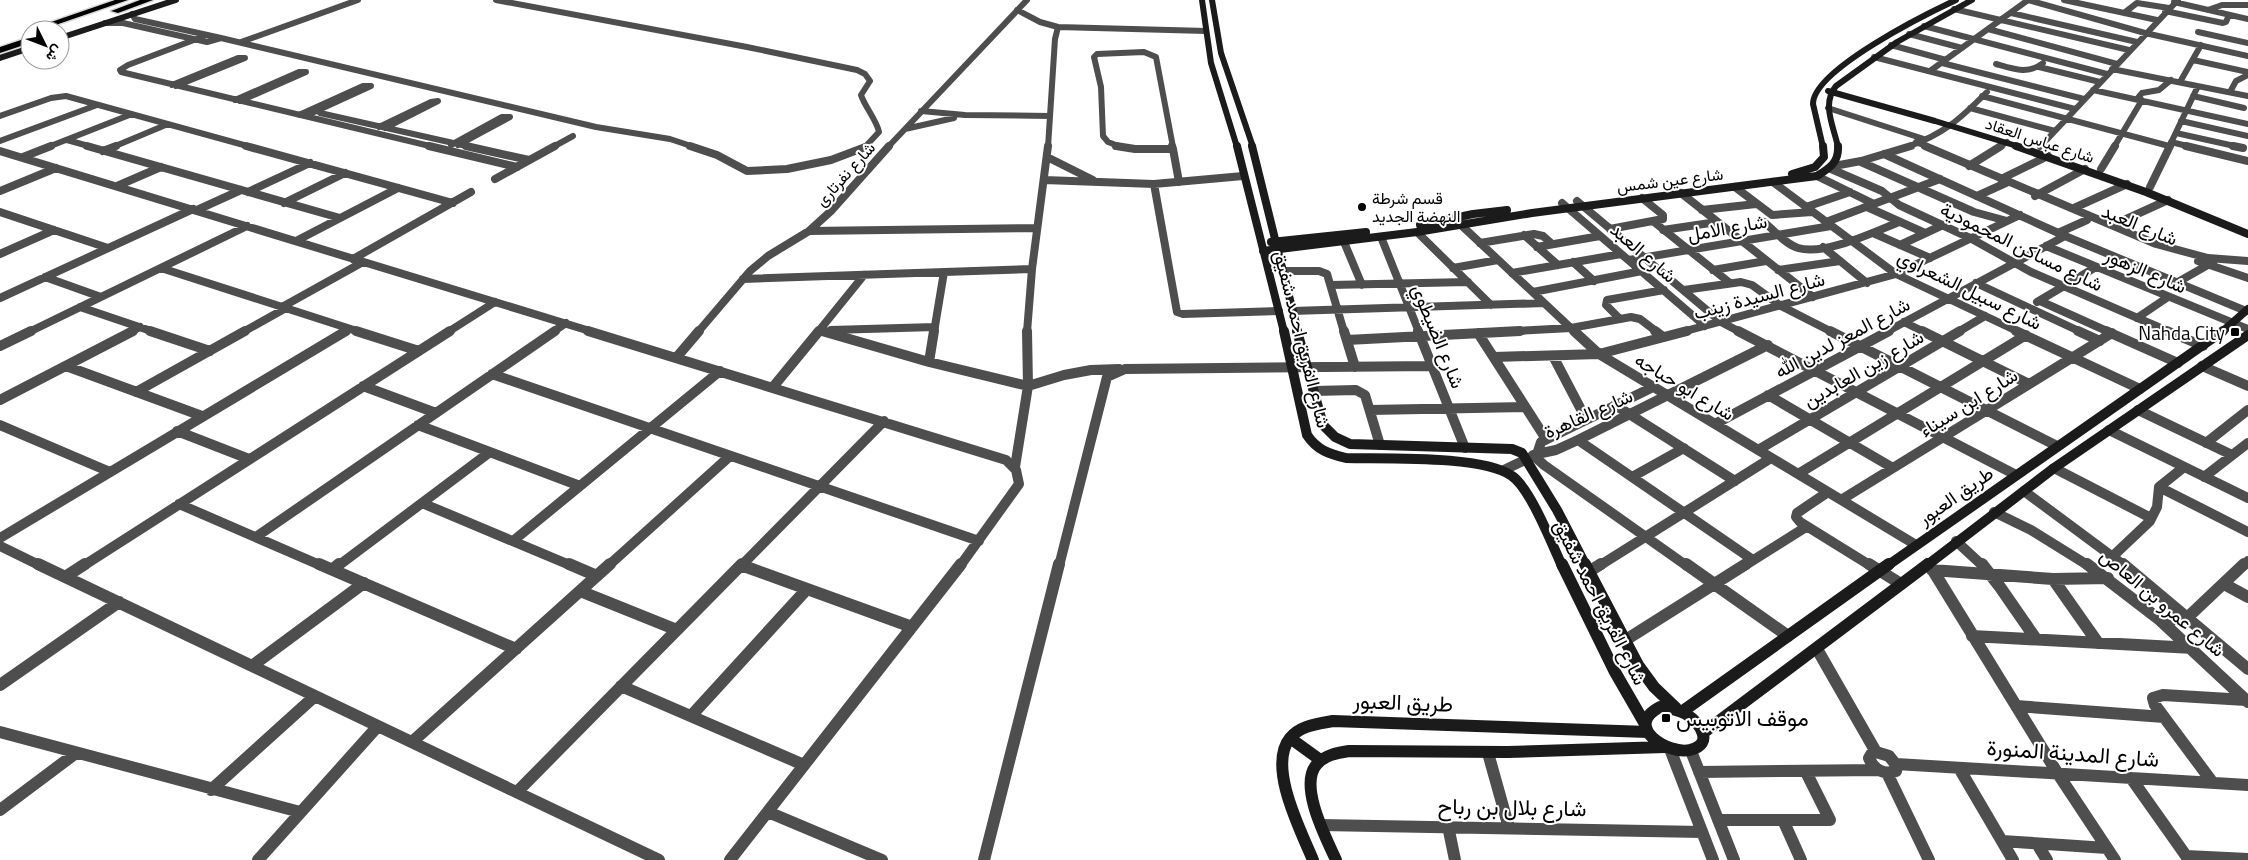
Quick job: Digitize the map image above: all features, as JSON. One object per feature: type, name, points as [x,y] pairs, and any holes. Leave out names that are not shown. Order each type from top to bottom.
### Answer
[{"type":"highway","points":[[62,20],[124,0]]},
{"type":"highway","points":[[70,26],[149,0]]},
{"type":"highway","points":[[0,40],[20,34]]},
{"type":"highway","points":[[0,50],[20,43]]},
{"type":"street","points":[[70,35],[176,0]]},
{"type":"street","points":[[240,43],[358,0]]},
{"type":"street","points":[[496,0],[747,47],[857,70],[865,74],[870,81],[862,95],[866,109],[878,127],[879,132],[868,146],[849,154],[810,165],[747,171],[740,169],[717,155],[670,139],[596,128],[218,37],[195,39],[120,70],[125,73],[242,98],[372,133],[517,167]]},
{"type":"street","name":"شارع نفرتارى","points":[[676,358],[743,279],[768,256],[809,231],[831,211],[904,129],[1026,0]]},
{"type":"street","points":[[1202,0],[1212,0]]},
{"type":"street","name":"شارع الفريق احمد شفيق","points":[[1202,0],[1211,63],[1231,122],[1243,176],[1293,368],[1307,435],[1318,448],[1327,454],[1359,460],[1481,463],[1504,470],[1520,483],[1614,672],[1647,728]]},
{"type":"street","name":"شارع الفريق احمد شفيق","points":[[1212,0],[1221,53],[1249,132],[1284,271],[1292,311],[1323,426],[1328,433],[1350,444],[1512,449],[1532,456],[1624,641],[1649,680],[1680,710]]},
{"type":"street","points":[[1820,85],[1864,50],[1956,0]]},
{"type":"street","points":[[1832,168],[1838,159],[1839,150],[1828,108],[1834,89],[1891,45],[1972,0]]},
{"type":"street","points":[[1930,72],[2028,0],[2145,33],[2190,43],[2245,55],[2248,48]]},
{"type":"street","points":[[2068,0],[2157,20]]},
{"type":"street","points":[[2236,0],[2248,5]]},
{"type":"street","points":[[2040,147],[2176,1],[2248,19]]},
{"type":"street","points":[[2109,23],[2137,3],[2225,23],[2229,15]]},
{"type":"street","points":[[2208,10],[2222,5],[2248,5]]},
{"type":"street","points":[[1954,9],[2129,50]]},
{"type":"street","points":[[2045,20],[2059,9]]},
{"type":"street","points":[[1017,10],[1040,22],[1058,27],[1206,31]]},
{"type":"street","points":[[2011,13],[2137,42]]},
{"type":"street","points":[[132,14],[133,18],[205,38]]},
{"type":"street","points":[[128,24],[140,20]]},
{"type":"street","points":[[2190,43],[2206,20]]},
{"type":"street","points":[[105,23],[128,24],[195,39]]},
{"type":"street","points":[[1924,26],[1972,40],[2030,71],[2039,68],[2047,59]]},
{"type":"street","points":[[2063,35],[2070,26]]},
{"type":"street","points":[[1015,467],[1028,386],[1027,320],[1047,157],[1058,27]]},
{"type":"street","points":[[1988,29],[2077,53],[2112,69]]},
{"type":"street","points":[[2198,32],[2248,43]]},
{"type":"street","points":[[1909,34],[1962,48]]},
{"type":"street","points":[[178,84],[238,58],[245,58],[178,84],[130,70],[205,38]]},
{"type":"street","points":[[1986,74],[2023,38]]},
{"type":"street","points":[[2077,53],[2089,41]]},
{"type":"street","points":[[1208,42],[1219,42]]},
{"type":"street","points":[[1891,45],[2014,81],[2100,82]]},
{"type":"street","points":[[2180,82],[2201,45]]},
{"type":"street","points":[[0,58],[20,51]]},
{"type":"street","points":[[1173,149],[1129,149],[1111,145],[1105,141],[1103,136],[1101,87],[1094,57],[1097,54],[1144,52],[1156,57],[1180,182]]},
{"type":"street","points":[[1874,57],[2075,109]]},
{"type":"street","points":[[2003,57],[2047,59],[2112,69],[2248,96]]},
{"type":"street","points":[[2193,60],[2248,73]]},
{"type":"street","points":[[2039,68],[2056,82],[2084,99]]},
{"type":"street","points":[[299,72],[306,72],[242,98],[299,72]]},
{"type":"street","points":[[2230,92],[2232,85],[2248,73]]},
{"type":"street","points":[[2238,79],[2248,81]]},
{"type":"street","points":[[2101,169],[2122,134],[2142,93],[2159,90],[2171,80]]},
{"type":"street","points":[[2004,91],[2014,81]]},
{"type":"street","name":"شارع عباس العقاد","points":[[1820,85],[2040,147],[2150,187],[2248,226]]},
{"type":"street","name":"شارع عين شمس","points":[[1580,204],[1799,173],[1815,166],[1824,157],[1824,146],[1813,107],[1813,97],[1820,85]]},
{"type":"street","points":[[364,86],[371,86],[307,114],[364,86]]},
{"type":"street","points":[[2150,187],[2198,86]]},
{"type":"street","points":[[1832,168],[1861,162],[1924,139],[1954,123],[1992,87]]},
{"type":"street","points":[[2093,90],[2248,124]]},
{"type":"street","points":[[0,116],[66,96],[453,203]]},
{"type":"street","points":[[1982,96],[2122,134],[2248,161]]},
{"type":"street","points":[[2193,96],[2244,109]]},
{"type":"street","points":[[242,98],[307,114],[383,127],[528,160]]},
{"type":"street","points":[[372,133],[383,127],[431,102],[438,101],[383,127]]},
{"type":"street","points":[[0,141],[97,104]]},
{"type":"street","points":[[1828,108],[1924,139]]},
{"type":"street","points":[[1970,108],[2055,131]]},
{"type":"street","points":[[2223,118],[2229,112],[2244,109]]},
{"type":"street","points":[[921,111],[965,115],[1050,116]]},
{"type":"street","points":[[22,158],[132,114]]},
{"type":"street","points":[[904,129],[965,115]]},
{"type":"street","points":[[445,150],[502,117],[510,117],[456,144]]},
{"type":"street","points":[[2181,120],[2248,136],[2238,159]]},
{"type":"street","name":"شارع عباس العقاد","points":[[1954,123],[2126,184],[2248,234]]},
{"type":"street","points":[[103,151],[168,124]]},
{"type":"street","points":[[2176,133],[2242,148]]},
{"type":"street","points":[[495,179],[573,136]]},
{"type":"street","points":[[67,140],[340,218]]},
{"type":"street","name":"شارع العبد","points":[[1916,142],[2024,190],[2074,208],[2168,248],[2218,258],[2248,261]]},
{"type":"street","points":[[1969,166],[2007,142]]},
{"type":"street","points":[[868,146],[886,149]]},
{"type":"street","points":[[0,151],[884,421],[993,455],[1006,460],[1015,467],[1019,475],[1019,484],[979,541],[730,860]]},
{"type":"street","points":[[1884,154],[2020,216],[2247,310]]},
{"type":"street","points":[[1977,196],[2048,156]]},
{"type":"street","points":[[1047,157],[1100,183]]},
{"type":"street","points":[[1861,162],[1984,216],[2007,221]]},
{"type":"street","points":[[0,298],[195,210],[310,163]]},
{"type":"street","points":[[117,186],[161,167]]},
{"type":"street","points":[[0,191],[56,168]]},
{"type":"street","name":"شارع عين شمس","points":[[1277,246],[1406,228],[1473,214],[1642,198],[1817,176],[1832,168]]},
{"type":"street","name":"شارع مساكن المحمودية","points":[[1832,168],[1891,197],[1899,205],[1970,238],[2013,263],[2203,346]]},
{"type":"street","points":[[2037,195],[2085,169]]},
{"type":"street","points":[[284,202],[345,173]]},
{"type":"street","points":[[1044,180],[1154,184],[1243,176]]},
{"type":"street","points":[[1817,176],[1850,192],[1899,222],[1924,233]]},
{"type":"street","name":"شارع الامل","points":[[1629,260],[1828,224],[1891,197],[1940,179]]},
{"type":"street","name":"شارع سبيل الشعراوي","points":[[1773,182],[1896,274],[2140,389]]},
{"type":"street","points":[[1154,184],[1176,310],[1182,314],[1279,311]]},
{"type":"street","points":[[2074,208],[2126,184]]},
{"type":"street","points":[[1736,187],[1756,204],[1775,216],[1809,209],[1850,192]]},
{"type":"street","points":[[296,241],[398,188]]},
{"type":"street","points":[[136,392],[284,308],[358,260],[471,192]]},
{"type":"street","points":[[1680,193],[1813,297]]},
{"type":"street","name":"شارع العبد","points":[[2037,195],[2087,220],[2153,249],[2209,264],[2248,278]]},
{"type":"street","points":[[1610,229],[1662,220],[1664,217],[1642,198]]},
{"type":"street","points":[[2113,225],[2168,200]]},
{"type":"street","name":"شارع العبد","points":[[1580,204],[1721,322],[2016,475]]},
{"type":"street","points":[[1702,210],[1756,204]]},
{"type":"street","name":"شارع عين شمس","points":[[1262,247],[1344,242],[1381,237],[1565,205]]},
{"type":"street","name":"شارع العبد","points":[[1565,205],[1705,326]]},
{"type":"street","points":[[2,214],[108,248]]},
{"type":"street","name":"شارع السيدة زينب","points":[[1494,357],[1599,354],[1867,283],[1896,274],[2020,216]]},
{"type":"street","name":"شارع المعز لدين الله","points":[[1715,424],[2046,246],[2062,234],[2087,220]]},
{"type":"street","points":[[1654,222],[1730,283]]},
{"type":"street","points":[[1663,230],[1717,222]]},
{"type":"street","points":[[1764,222],[1799,248],[1808,249],[1852,242],[1899,222]]},
{"type":"street","name":"شارع ابو حباجه","points":[[1460,224],[1599,354],[1916,545]]},
{"type":"street","points":[[1900,245],[1943,225]]},
{"type":"street","points":[[0,346],[247,226]]},
{"type":"street","points":[[809,231],[1037,228]]},
{"type":"street","points":[[0,254],[54,230]]},
{"type":"street","points":[[1417,232],[1491,305]]},
{"type":"street","points":[[1873,233],[1930,258]]},
{"type":"street","points":[[1480,243],[1539,234],[1552,244]]},
{"type":"street","points":[[1524,236],[1558,265]]},
{"type":"street","points":[[1538,247],[1600,236]]},
{"type":"street","name":"شارع الضيطوي","points":[[1381,237],[1465,448]]},
{"type":"street","points":[[1344,242],[1362,285]]},
{"type":"street","points":[[1823,246],[1867,283]]},
{"type":"street","name":"شارع الزهور","points":[[2046,246],[2168,297],[2240,323],[2248,329]]},
{"type":"street","points":[[1512,274],[1622,254]]},
{"type":"street","points":[[2178,282],[2218,258]]},
{"type":"street","points":[[1453,268],[1498,260]]},
{"type":"street","points":[[1778,270],[1840,260]]},
{"type":"street","points":[[1714,270],[1766,261]]},
{"type":"street","points":[[1573,262],[1594,280]]},
{"type":"street","points":[[2028,308],[2096,266]]},
{"type":"street","points":[[161,268],[419,351]]},
{"type":"street","points":[[743,279],[1032,269]]},
{"type":"street","points":[[2130,281],[2148,270]]},
{"type":"street","points":[[1284,271],[1324,272],[1327,274],[1355,367]]},
{"type":"street","points":[[1533,292],[1642,271]]},
{"type":"street","points":[[929,362],[944,272]]},
{"type":"street","points":[[773,387],[864,275]]},
{"type":"street","points":[[45,277],[100,297]]},
{"type":"street","points":[[1330,285],[1468,282]]},
{"type":"street","points":[[1684,290],[1740,282],[1752,285],[1781,306],[2057,446]]},
{"type":"street","points":[[1976,283],[2100,341]]},
{"type":"street","points":[[1619,318],[1606,305],[1607,300],[1664,290]]},
{"type":"street","points":[[2137,318],[2168,297]]},
{"type":"street","points":[[2040,300],[2178,363]]},
{"type":"street","points":[[65,576],[495,302]]},
{"type":"street","points":[[1292,311],[1544,303]]},
{"type":"street","points":[[80,307],[210,351]]},
{"type":"street","name":"طريق العبور","points":[[1680,710],[2057,446],[2203,346],[2240,323],[2247,310]]},
{"type":"street","name":"شارع زين العابدين","points":[[1758,450],[1985,316]]},
{"type":"street","points":[[1346,340],[1571,328],[1619,318],[1638,318],[1663,337]]},
{"type":"street","points":[[1904,322],[2030,384]]},
{"type":"street","points":[[256,537],[566,323]]},
{"type":"street","points":[[0,400],[140,327]]},
{"type":"street","points":[[820,330],[935,327]]},
{"type":"street","points":[[0,538],[348,329]]},
{"type":"street","points":[[820,330],[929,362],[1028,386],[1064,375],[1091,370],[1125,368],[1432,366]]},
{"type":"street","points":[[1478,333],[1546,439]]},
{"type":"street","name":"شارع ابن سيناء","points":[[1842,500],[2112,333]]},
{"type":"street","name":"طريق العبور","points":[[1702,733],[1817,649],[1901,584],[1930,567],[1956,541],[2054,468],[2248,334]]},
{"type":"street","points":[[1798,474],[2026,335]]},
{"type":"street","name":"شارع القاهرة","points":[[1532,456],[1556,450],[1578,440],[1768,345]]},
{"type":"street","points":[[1553,356],[1586,419]]},
{"type":"street","points":[[66,366],[202,416]]},
{"type":"street","points":[[2202,366],[2248,386]]},
{"type":"street","points":[[984,860],[1104,381],[1110,375],[1125,368]]},
{"type":"street","points":[[514,541],[720,371]]},
{"type":"street","points":[[492,374],[979,541]]},
{"type":"street","points":[[363,386],[436,413]]},
{"type":"street","name":"شارع القاهرة","points":[[1532,456],[1541,442],[1546,439],[1654,387]]},
{"type":"street","points":[[1314,391],[1356,390],[1367,398],[1380,446]]},
{"type":"street","points":[[1768,396],[1893,468]]},
{"type":"street","points":[[1615,405],[1735,481]]},
{"type":"street","points":[[1370,410],[1525,407]]},
{"type":"street","points":[[2138,410],[2232,455]]},
{"type":"street","points":[[2206,443],[2246,415]]},
{"type":"street","points":[[516,792],[884,421]]},
{"type":"street","points":[[0,425],[110,472]]},
{"type":"street","points":[[418,425],[580,486]]},
{"type":"street","points":[[2109,430],[2248,498]]},
{"type":"street","points":[[177,431],[249,459]]},
{"type":"street","points":[[1578,440],[1754,560]]},
{"type":"street","points":[[2204,476],[2248,442]]},
{"type":"street","points":[[1632,477],[1684,448]]},
{"type":"street","points":[[333,570],[490,452]]},
{"type":"street","points":[[412,742],[730,456]]},
{"type":"street","points":[[1504,470],[1532,456],[1788,636]]},
{"type":"street","points":[[1590,571],[1772,458]]},
{"type":"street","points":[[2113,556],[2136,537],[2151,518],[2157,508],[2159,488],[2184,467]]},
{"type":"street","points":[[2054,468],[2151,518]]},
{"type":"street","points":[[2159,488],[2248,532]]},
{"type":"street","name":"شارع عمرو بن العاص","points":[[2024,491],[2113,556],[2248,669]]},
{"type":"street","points":[[1828,492],[1797,513],[1796,517],[1806,527],[1901,584]]},
{"type":"street","points":[[422,503],[597,576]]},
{"type":"street","points":[[179,504],[516,648]]},
{"type":"street","name":"شارع عمرو بن العاص","points":[[1994,512],[2067,549],[2108,578],[2193,648],[2247,701]]},
{"type":"street","points":[[1624,641],[1806,527]]},
{"type":"street","points":[[1956,541],[1976,556],[1991,573],[2036,639]]},
{"type":"street","points":[[0,546],[660,860]]},
{"type":"street","points":[[2162,621],[2188,617],[2248,560]]},
{"type":"street","points":[[741,565],[912,627]]},
{"type":"street","points":[[1930,567],[2054,579],[2108,578]]},
{"type":"street","points":[[1930,567],[2058,774],[2111,854]]},
{"type":"street","points":[[2054,579],[2098,643]]},
{"type":"street","points":[[252,666],[364,583]]},
{"type":"street","points":[[2224,584],[2248,596]]},
{"type":"street","points":[[691,716],[807,589]]},
{"type":"street","points":[[580,591],[677,630]]},
{"type":"street","points":[[0,685],[119,602]]},
{"type":"street","points":[[1972,636],[2193,648]]},
{"type":"street","points":[[1817,649],[1876,752]]},
{"type":"street","points":[[621,686],[804,765]]},
{"type":"street","points":[[212,790],[315,696]]},
{"type":"street","points":[[2212,783],[2153,701],[2154,696],[2247,701]]},
{"type":"street","points":[[2016,706],[2164,717]]},
{"type":"street","points":[[1336,860],[1313,802],[1310,784],[1311,770],[1319,759],[1327,754],[1349,751],[1488,753],[1667,748],[1690,751],[1702,742],[1699,724],[1680,710],[1660,707],[1648,713],[1647,728],[1667,748],[1714,860]]},
{"type":"street","name":"طريق العبور","points":[[1290,738],[1309,725],[1333,722],[1647,728]]},
{"type":"street","points":[[258,860],[378,726]]},
{"type":"street","points":[[0,732],[300,812]]},
{"type":"street","points":[[1313,860],[1284,786],[1281,758],[1290,738],[1319,759]]},
{"type":"street","points":[[1690,751],[1734,860]]},
{"type":"street","points":[[0,810],[76,752]]},
{"type":"street","points":[[1887,769],[1870,761],[1870,755],[1876,752],[1885,754],[1887,769],[1929,860]]},
{"type":"street","points":[[1488,753],[1508,828]]},
{"type":"street","points":[[1959,768],[2013,860]]},
{"type":"street","name":"شارع المدينة المنورة","points":[[1699,772],[1806,772],[1959,768],[2248,785]]},
{"type":"street","points":[[1718,820],[1830,820],[1806,772]]},
{"type":"street","points":[[2131,778],[2188,858],[2248,859]]},
{"type":"street","points":[[768,812],[882,860]]},
{"type":"street","points":[[1783,820],[1800,860]]},
{"type":"street","name":"شارع بلال بن رباح","points":[[1321,825],[1702,832]]},
{"type":"street","points":[[1448,826],[1455,860]]},
{"type":"street","points":[[2002,841],[2111,854]]},
{"type":"street","points":[[2037,844],[2047,860]]},
{"type":"place","name":"قسم شرطة النهضة الجديد","points":[[1362,207]]},
{"type":"place","name":"Nahda City","points":[[2235,332]]},
{"type":"place","name":"موقف الاتوبيس","points":[[1666,718]]}]
